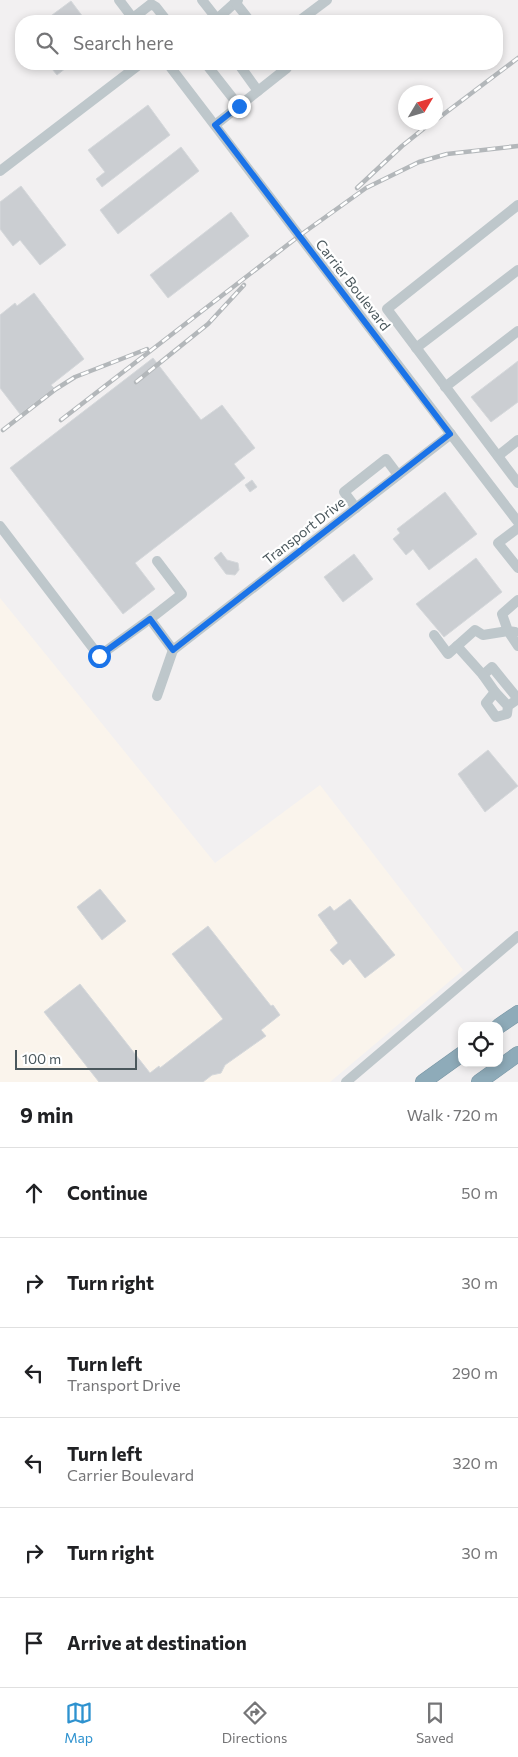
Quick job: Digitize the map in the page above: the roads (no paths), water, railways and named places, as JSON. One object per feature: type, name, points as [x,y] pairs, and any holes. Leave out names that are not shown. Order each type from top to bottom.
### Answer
[{"type":"highway","points":[[503,1023],[518,1013]]},
{"type":"highway","points":[[479,1082],[518,1054]]},
{"type":"highway","points":[[423,1082],[458,1057]]},
{"type":"street","points":[[119,0],[130,15]]},
{"type":"street","points":[[202,0],[212,15]]},
{"type":"street","points":[[307,15],[327,0]]},
{"type":"street","points":[[221,15],[236,1],[246,15]]},
{"type":"street","points":[[138,15],[149,2],[162,15]]},
{"type":"street","points":[[0,171],[132,70]]},
{"type":"street","name":"Carrier Boulevard","points":[[173,70],[518,522]]},
{"type":"street","points":[[211,70],[239,106]]},
{"type":"street","points":[[243,70],[258,91]]},
{"type":"street","points":[[215,125],[258,91],[281,70]]},
{"type":"street","points":[[518,205],[386,309],[518,483]]},
{"type":"street","points":[[416,348],[518,270]]},
{"type":"street","points":[[445,387],[518,331]]},
{"type":"street","name":"Transport Drive","points":[[173,650],[450,434]]},
{"type":"street","points":[[498,456],[518,440]]},
{"type":"street","points":[[356,508],[344,492],[379,464],[386,459],[398,475]]},
{"type":"street","points":[[0,526],[99,656],[182,594],[156,561]]},
{"type":"street","points":[[518,528],[498,543],[518,568]]},
{"type":"street","points":[[518,600],[502,614],[513,632],[518,646]]},
{"type":"street","points":[[150,619],[173,650],[157,696]]},
{"type":"street","points":[[434,635],[448,654],[475,630],[484,635],[513,632]]},
{"type":"street","points":[[458,646],[508,706]]},
{"type":"street","points":[[482,675],[492,667],[518,699],[508,706],[506,714],[496,716],[486,702],[495,692]]},
{"type":"street","points":[[346,1082],[518,936]]},
{"type":"railway","points":[[503,69],[518,58]]},
{"type":"railway","points":[[443,115],[502,70]]},
{"type":"railway","points":[[357,188],[422,130]]},
{"type":"railway","points":[[61,420],[299,236],[366,188],[419,162],[447,154],[518,146]]},
{"type":"railway","points":[[136,382],[208,324],[244,285]]},
{"type":"railway","points":[[3,430],[56,389],[75,377],[147,349]]}]
